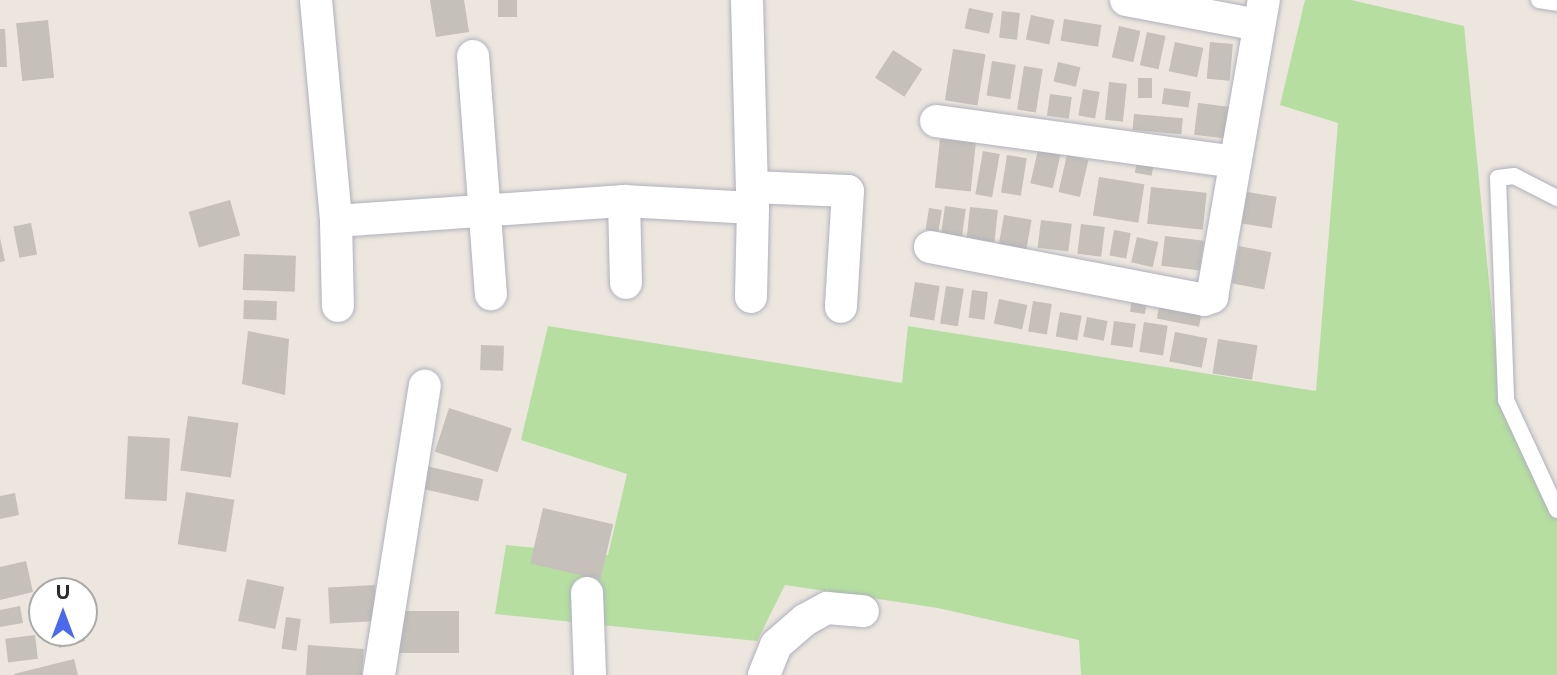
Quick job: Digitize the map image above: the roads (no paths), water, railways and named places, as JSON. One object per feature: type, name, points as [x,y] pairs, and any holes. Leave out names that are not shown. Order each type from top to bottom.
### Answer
[{"type":"street","points":[[316,0],[336,221],[338,306]]},
{"type":"street","points":[[747,0],[753,197],[751,297]]},
{"type":"street","points":[[930,247],[1204,300],[1216,290],[1261,12],[1126,0]]},
{"type":"street","points":[[473,56],[491,294]]},
{"type":"street","points":[[936,121],[1235,162]]},
{"type":"street","points":[[336,221],[624,201],[848,191],[841,307]]},
{"type":"street","points":[[624,201],[626,283]]},
{"type":"street","points":[[379,675],[425,386]]},
{"type":"street","points":[[587,593],[590,675]]},
{"type":"street","points":[[764,675],[776,645],[805,620],[827,608],[863,611]]},
{"type":"lane","points":[[1539,0],[1557,3]]},
{"type":"lane","points":[[1557,198],[1514,176],[1497,178],[1506,400],[1557,510]]}]
